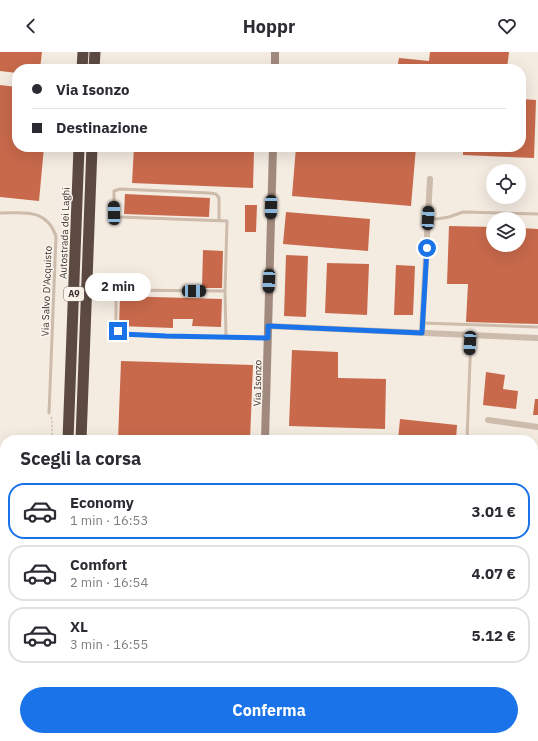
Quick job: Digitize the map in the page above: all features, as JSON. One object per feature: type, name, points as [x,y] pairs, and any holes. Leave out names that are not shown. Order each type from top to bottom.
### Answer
[{"type":"highway","points":[[82,64],[83,52]]},
{"type":"highway","points":[[94,64],[95,52]]},
{"type":"highway","name":"Autostrada dei Laghi","points":[[68,435],[79,152]]},
{"type":"highway","name":"A9","points":[[81,435],[92,152]]},
{"type":"highway","points":[[83,384],[86,435]]},
{"type":"street","points":[[275,52],[275,64]]},
{"type":"street","name":"Via Isonzo","points":[[265,435],[273,152]]},
{"type":"street","points":[[422,333],[430,178]]},
{"type":"street","points":[[268,326],[538,338]]},
{"type":"street","points":[[488,420],[538,427]]},
{"type":"lane","points":[[219,220],[219,198],[216,194],[120,189],[114,191],[114,213],[120,217],[227,221],[226,337]]},
{"type":"lane","points":[[428,218],[437,219],[449,217],[463,212],[538,214]]},
{"type":"lane","name":"Via Salvo D'Acquisto","points":[[0,213],[28,213],[36,215],[49,223],[56,236],[49,413]]},
{"type":"lane","points":[[226,291],[116,290],[116,326],[121,334],[268,338]]},
{"type":"lane","points":[[422,322],[538,327]]},
{"type":"lane","points":[[466,435],[471,335]]},
{"type":"path","points":[[49,413],[52,421],[52,435]]},
{"type":"building","points":[[0,52],[42,52],[41,64],[12,64],[12,72],[0,71]]},
{"type":"building","points":[[430,52],[509,52],[508,64],[398,64],[399,58],[429,61]]},
{"type":"building","points":[[0,85],[12,86],[12,152],[44,152],[39,201],[0,197]]},
{"type":"building","points":[[526,99],[536,100],[534,158],[463,155],[463,152],[526,152]]},
{"type":"building","points":[[134,152],[254,152],[253,188],[132,183]]},
{"type":"building","points":[[296,152],[416,152],[411,206],[292,196]]},
{"type":"building","points":[[125,194],[210,198],[209,217],[124,214]]},
{"type":"building","points":[[245,205],[257,205],[256,232],[245,232]]},
{"type":"building","points":[[286,212],[370,219],[368,251],[283,244]]},
{"type":"building","points":[[449,226],[486,227],[486,252],[526,252],[526,228],[538,229],[538,324],[466,322],[468,284],[447,284]]},
{"type":"building","points":[[203,250],[223,251],[222,288],[202,288]]},
{"type":"building","points":[[286,255],[308,256],[306,317],[284,316]]},
{"type":"building","points":[[327,263],[369,264],[367,315],[325,313]]},
{"type":"building","points":[[396,265],[415,266],[413,315],[394,315]]},
{"type":"building","points":[[120,296],[222,299],[221,327],[192,326],[193,319],[173,319],[173,328],[119,326]]},
{"type":"building","points":[[292,350],[338,352],[338,378],[386,379],[385,429],[289,426]]},
{"type":"building","points":[[121,361],[253,365],[250,435],[118,435]]},
{"type":"building","points":[[486,372],[505,375],[503,389],[518,391],[516,409],[483,405]]},
{"type":"building","points":[[535,399],[538,399],[538,415],[533,415]]},
{"type":"building","points":[[400,419],[457,425],[456,435],[398,435]]},
{"type":"route","points":[[118,331],[121,334],[268,338],[268,326],[422,333],[427,248]]}]
